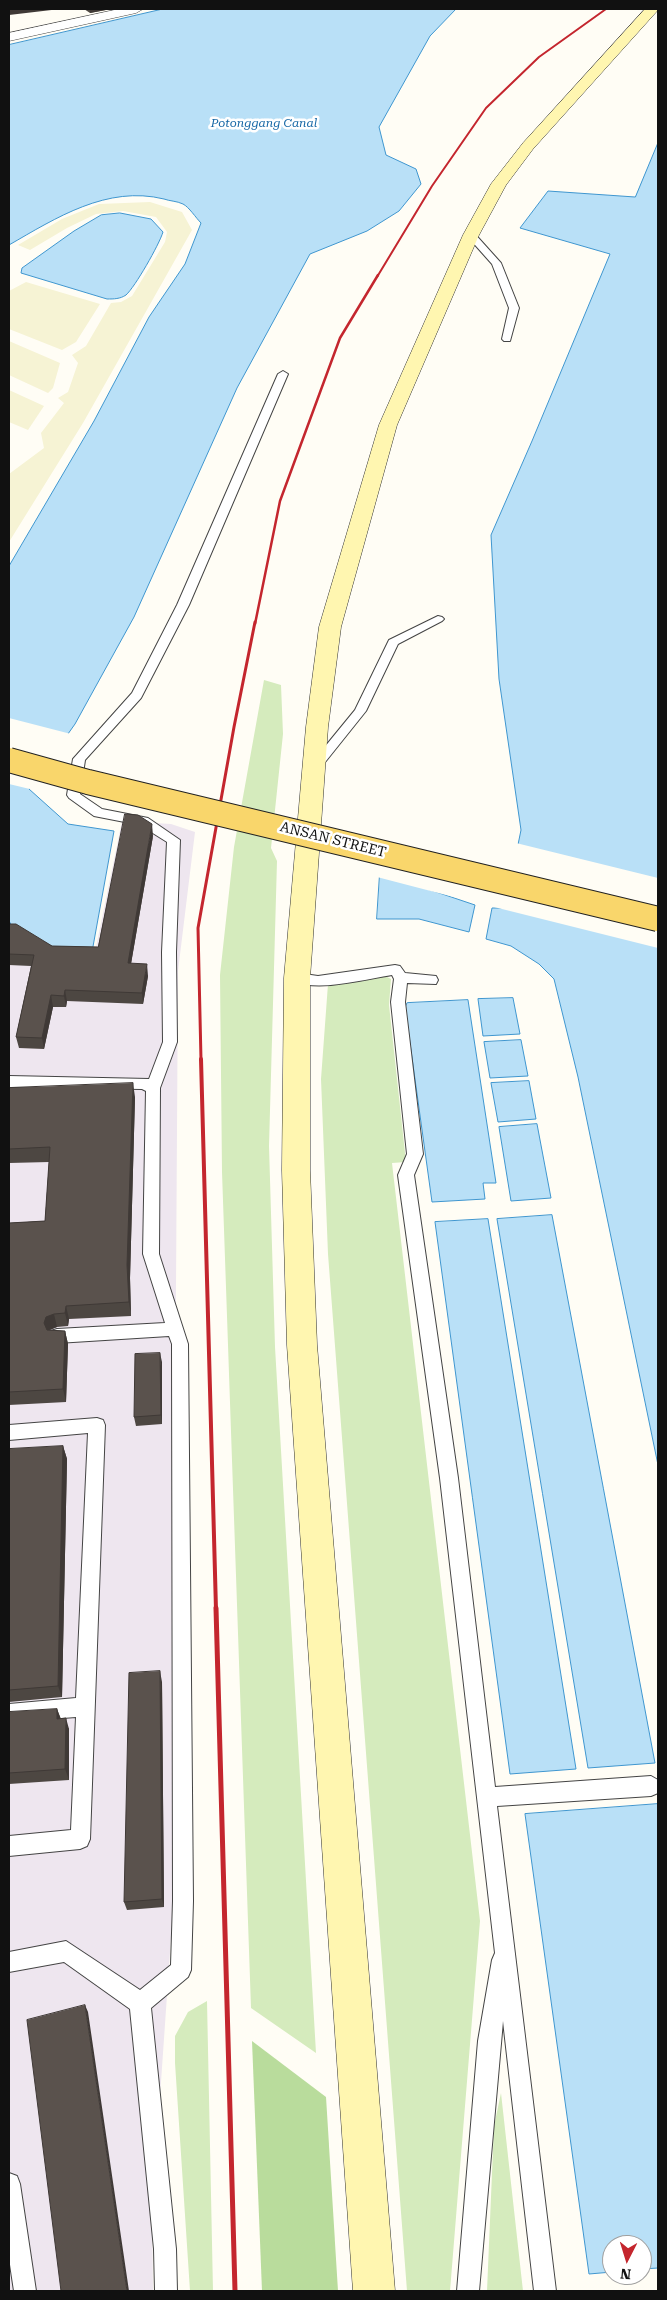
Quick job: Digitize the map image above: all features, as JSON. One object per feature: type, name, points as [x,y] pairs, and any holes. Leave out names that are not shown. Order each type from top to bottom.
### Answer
[{"type":"main road","points":[[374,2291],[302,1344],[296,1170],[296,978],[313,769],[330,627],[388,426],[471,235],[499,184],[528,146],[652,9]]},
{"type":"main road","name":"ANSAN STREET","points":[[9,760],[98,784],[658,919]]},
{"type":"street","points":[[9,37],[136,9]]},
{"type":"lane","points":[[471,235],[496,263],[514,308],[506,339]]},
{"type":"lane","points":[[140,2003],[180,1970],[182,1891],[180,1344],[151,1254],[153,1088],[170,1042],[169,952],[174,840],[143,821],[98,813],[72,795],[79,759],[137,695],[183,605],[283,374]]},
{"type":"lane","points":[[313,769],[360,711],[393,642],[438,619]]},
{"type":"lane","points":[[296,978],[318,981],[395,970],[401,978],[398,1002],[415,1154],[406,1175],[449,1478],[545,2291]]},
{"type":"lane","points":[[401,978],[431,980]]},
{"type":"lane","points":[[9,1081],[144,1083],[153,1088]]},
{"type":"lane","points":[[57,1336],[175,1329]]},
{"type":"lane","points":[[9,1432],[97,1425],[80,1839],[9,1846]]},
{"type":"lane","points":[[9,1713],[84,1707]]},
{"type":"lane","points":[[488,1798],[651,1786]]},
{"type":"lane","points":[[468,2291],[490,2042],[505,1940]]},
{"type":"lane","points":[[9,1962],[66,1951],[140,2003],[166,2249],[166,2291]]},
{"type":"lane","points":[[9,2184],[24,2291]]},
{"type":"shaded area","points":[[150,202],[182,212],[192,230],[83,423],[9,542],[9,474],[44,448],[41,433],[64,403],[58,398],[68,392],[78,363],[72,355],[86,346],[111,303],[121,302],[132,296],[165,242],[167,232],[156,217],[123,211],[96,214],[67,228],[30,250],[18,245],[62,219],[99,204]]},
{"type":"shaded area","points":[[26,282],[100,304],[76,342],[62,350],[9,329],[9,291]]},
{"type":"shaded area","points":[[9,341],[60,363],[53,388],[48,393],[9,375]]},
{"type":"shaded area","points":[[9,390],[44,406],[28,430],[9,422]]},
{"type":"shaded area","points":[[122,821],[171,824],[195,832],[178,971],[172,1923],[152,2212],[153,2291],[9,2291],[9,930],[95,952]]},
{"type":"green space","points":[[264,680],[281,685],[283,734],[271,848],[277,861],[269,1146],[275,1347],[316,2053],[251,2008],[222,1172],[220,975],[234,847]]},
{"type":"green space","points":[[385,976],[391,979],[389,1005],[406,1162],[392,1163],[480,1921],[450,2291],[407,2291],[328,1254],[321,1079],[328,984]]},
{"type":"green space","points":[[207,2001],[213,2291],[190,2291],[175,2063],[175,2036],[188,2012]]},
{"type":"green space","points":[[252,2041],[326,2097],[338,2291],[262,2291]]},
{"type":"green space","points":[[501,2093],[523,2291],[487,2291],[494,2126]]},
{"type":"water","name":"Potonggang Canal","points":[[163,9],[456,9],[430,36],[379,127],[386,155],[416,169],[421,184],[399,211],[367,231],[310,254],[237,388],[134,617],[75,724],[29,789],[68,824],[114,831],[92,952],[71,956],[12,926],[9,921],[9,566],[94,421],[149,317],[185,264],[201,223],[181,203],[143,196],[122,196],[102,200],[64,215],[9,245],[9,45]]},
{"type":"water","points":[[658,143],[658,1465],[578,1077],[554,979],[539,964],[511,946],[486,939],[492,908],[505,908],[521,830],[499,679],[491,535],[610,254],[520,228],[548,191],[635,197]]},
{"type":"water","points":[[120,213],[151,219],[163,232],[135,284],[126,295],[115,299],[107,299],[21,273],[22,268],[74,231],[101,215]]},
{"type":"water","points":[[380,873],[475,905],[469,932],[419,919],[377,919]]},
{"type":"water","points":[[513,998],[520,1034],[483,1036],[478,999]]},
{"type":"water","points":[[468,1000],[496,1183],[483,1183],[485,1199],[432,1202],[405,1007],[407,1003]]},
{"type":"water","points":[[521,1040],[528,1076],[490,1078],[484,1042]]},
{"type":"water","points":[[529,1081],[536,1119],[498,1122],[491,1083]]},
{"type":"water","points":[[537,1124],[551,1198],[511,1201],[499,1127]]},
{"type":"water","points":[[552,1215],[655,1763],[588,1768],[497,1219]]},
{"type":"water","points":[[488,1219],[576,1769],[510,1774],[435,1222]]},
{"type":"water","points":[[658,1804],[658,2268],[652,2268],[652,2235],[602,2235],[602,2273],[589,2274],[525,1814]]},
{"type":"pier","points":[[9,718],[71,734],[34,790],[9,784]]},
{"type":"pier","points":[[516,843],[658,878],[658,948],[490,906],[503,906]]},
{"type":"pier","points":[[381,871],[469,901],[377,877],[378,872]]},
{"type":"building","points":[[125,814],[138,815],[152,824],[128,963],[147,964],[142,993],[65,990],[64,996],[51,995],[42,1038],[16,1037],[34,955],[9,954],[9,924],[16,924],[52,946],[98,947]]},
{"type":"building","points":[[133,1083],[127,1265],[129,1302],[66,1306],[65,1313],[46,1317],[44,1323],[47,1330],[65,1331],[63,1389],[9,1392],[9,1223],[45,1221],[50,1147],[9,1149],[9,1088]]},
{"type":"building","points":[[160,1353],[161,1415],[134,1417],[135,1354]]},
{"type":"building","points":[[63,1446],[58,1686],[9,1690],[9,1449]]},
{"type":"building","points":[[160,1671],[162,1899],[124,1902],[129,1673]]},
{"type":"building","points":[[57,1709],[57,1719],[66,1718],[65,1769],[9,1773],[9,1712]]},
{"type":"building","points":[[85,2005],[127,2291],[61,2291],[27,2020]]},
{"type":"railway","points":[[377,277],[432,186],[486,108],[539,57],[606,9]]},
{"type":"railway","points":[[255,624],[280,501],[340,338],[378,275]]},
{"type":"railway","points":[[201,1060],[198,928],[255,622]]},
{"type":"railway","points":[[201,1059],[216,1610]]},
{"type":"railway","points":[[216,1608],[235,2291]]}]
